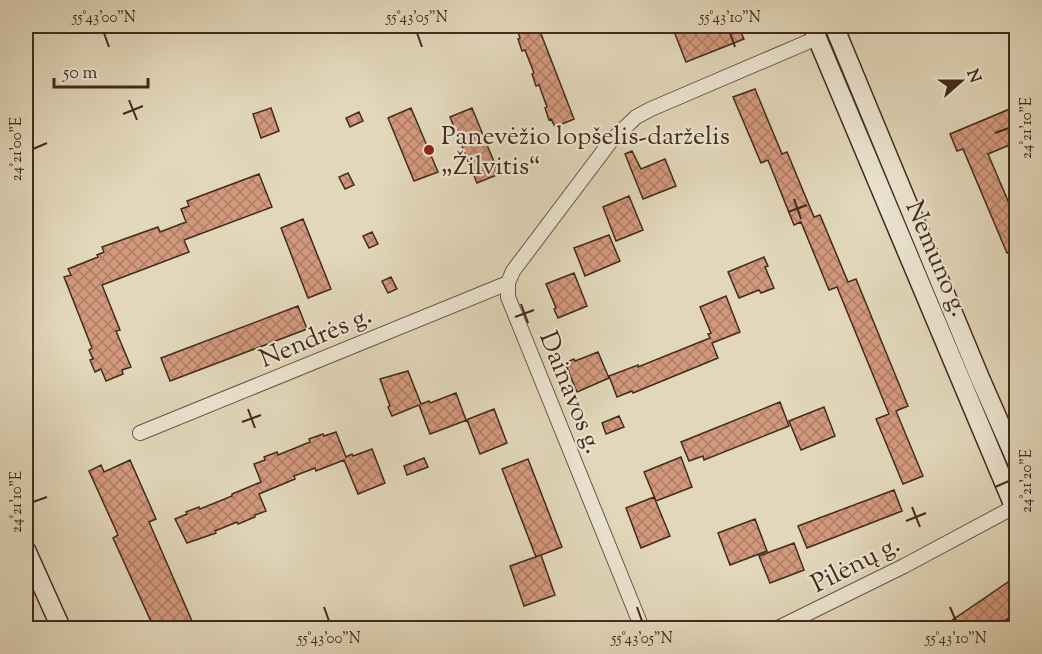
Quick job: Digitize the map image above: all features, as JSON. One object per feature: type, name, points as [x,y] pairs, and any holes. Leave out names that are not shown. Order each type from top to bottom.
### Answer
[{"type":"main road","name":"Nemuno g.","points":[[834,26],[980,378],[1017,460]]},
{"type":"main road","name":"Nemuno g.","points":[[814,32],[1016,508]]},
{"type":"main road","points":[[26,550],[61,628]]},
{"type":"street","points":[[508,283],[513,271],[601,154],[636,117],[814,32]]},
{"type":"street","name":"Nendrės g.","points":[[140,433],[508,283]]},
{"type":"street","name":"Dainavos g.","points":[[508,283],[508,297],[642,628]]},
{"type":"street","name":"Pilėnų g.","points":[[778,628],[1016,508]]},
{"type":"green space","points":[[838,56],[1015,475],[1011,477],[833,58]]},
{"type":"building","points":[[516,26],[538,26],[574,119],[555,127],[551,119],[549,120],[539,85],[536,86],[532,74],[534,73],[525,50],[522,51]]},
{"type":"building","points":[[684,26],[738,26],[744,39],[686,62],[675,34],[686,29]]},
{"type":"building","points":[[755,89],[782,154],[787,152],[814,217],[820,215],[848,282],[856,279],[908,406],[896,411],[923,476],[903,484],[876,419],[889,414],[837,287],[829,290],[801,222],[794,225],[768,160],[761,163],[733,97]]},
{"type":"building","points":[[1017,106],[1017,142],[988,154],[1017,222],[1017,249],[1007,253],[963,149],[957,151],[950,134]]},
{"type":"building","points":[[271,108],[279,131],[261,138],[253,114]]},
{"type":"building","points":[[411,108],[438,172],[414,181],[388,118]]},
{"type":"building","points":[[472,108],[499,174],[477,183],[450,117]]},
{"type":"building","points":[[359,112],[363,121],[350,127],[346,118]]},
{"type":"building","points":[[632,151],[641,169],[665,159],[676,186],[643,199],[625,154]]},
{"type":"building","points":[[348,173],[354,185],[345,189],[339,177]]},
{"type":"building","points":[[259,174],[272,207],[184,240],[189,252],[102,285],[120,330],[116,331],[131,367],[122,370],[123,374],[106,381],[101,369],[95,372],[90,360],[93,359],[89,350],[92,348],[64,277],[71,275],[68,269],[98,257],[97,255],[104,252],[102,247],[158,227],[160,232],[186,222],[181,209],[189,206],[187,201]]},
{"type":"building","points":[[629,196],[643,230],[616,241],[603,207]]},
{"type":"building","points":[[303,219],[331,289],[308,298],[281,228]]},
{"type":"building","points":[[372,232],[378,244],[369,248],[363,236]]},
{"type":"building","points":[[609,235],[620,261],[585,276],[574,248]]},
{"type":"building","points":[[764,257],[768,266],[765,267],[774,288],[761,293],[759,290],[739,298],[728,272]]},
{"type":"building","points":[[574,273],[587,306],[558,318],[546,284]]},
{"type":"building","points":[[391,277],[397,289],[388,293],[382,281]]},
{"type":"building","points":[[726,296],[740,332],[712,343],[718,358],[633,393],[632,391],[617,397],[609,376],[710,338],[708,334],[711,333],[700,307]]},
{"type":"building","points":[[298,306],[307,329],[170,381],[161,358]]},
{"type":"building","points":[[598,352],[609,378],[577,392],[565,363]]},
{"type":"building","points":[[408,371],[421,404],[456,393],[466,420],[494,409],[507,443],[480,454],[467,420],[430,434],[419,405],[392,416],[380,379]]},
{"type":"building","points":[[780,402],[789,426],[704,460],[703,456],[689,461],[681,442]]},
{"type":"building","points":[[824,407],[835,436],[801,450],[789,421]]},
{"type":"building","points":[[619,416],[624,427],[606,434],[602,423]]},
{"type":"building","points":[[336,432],[346,457],[372,449],[385,483],[358,494],[344,460],[316,471],[315,468],[259,494],[266,511],[187,543],[175,519],[187,514],[186,512],[199,507],[200,509],[261,482],[254,464],[265,460],[264,457],[277,452],[278,455],[310,442],[309,439]]},
{"type":"building","points":[[681,457],[692,487],[656,501],[644,472]]},
{"type":"building","points":[[424,458],[428,467],[407,475],[404,466]]},
{"type":"building","points":[[528,459],[562,547],[536,557],[502,469]]},
{"type":"building","points":[[130,460],[156,519],[149,522],[195,628],[154,628],[113,538],[118,535],[89,471],[101,465],[104,472]]},
{"type":"building","points":[[894,490],[902,511],[807,548],[798,526]]},
{"type":"building","points":[[654,497],[670,536],[641,548],[626,508]]},
{"type":"building","points":[[755,519],[767,551],[730,565],[718,533]]},
{"type":"building","points":[[794,543],[804,570],[770,583],[759,556]]},
{"type":"building","points":[[541,555],[555,595],[524,606],[510,566]]},
{"type":"building","points":[[1011,580],[1017,588],[1017,613],[993,628],[956,628],[951,621]]},
{"type":"place","name":"Panevėžio lopšelis-darželis „Žilvitis“","points":[[429,150]]}]
